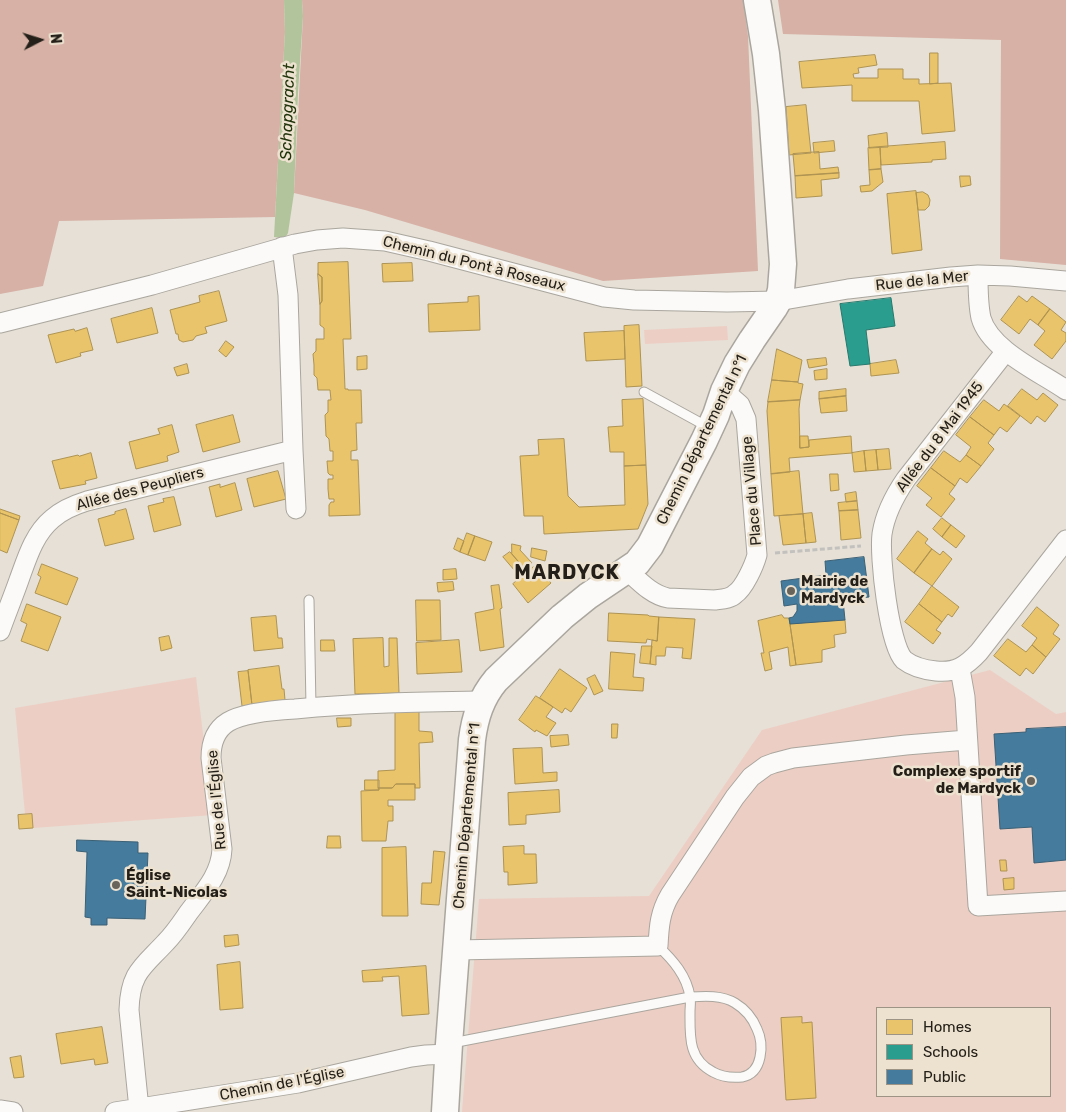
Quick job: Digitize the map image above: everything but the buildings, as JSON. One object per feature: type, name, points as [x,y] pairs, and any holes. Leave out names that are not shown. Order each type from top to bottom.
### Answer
[{"type":"street","name":"Chemin Départemental n°1","points":[[446,1112],[456,950],[472,740],[476,714],[488,689],[496,680],[562,617],[588,596],[636,564],[650,546],[710,428],[724,391],[743,354],[778,301],[783,264],[781,233],[772,110],[765,47],[757,0]]},
{"type":"street","name":"Chemin du Pont à Roseaux","points":[[0,323],[152,285],[282,247],[317,240],[343,238],[392,243],[437,253],[613,298],[727,302],[778,301]]},
{"type":"street","points":[[282,247],[288,295],[296,509]]},
{"type":"street","name":"Rue de la Mer","points":[[778,301],[848,289],[978,275],[1066,281]]},
{"type":"street","points":[[978,275],[979,308],[985,328],[991,336],[1006,351],[1066,390]]},
{"type":"street","name":"Allée du 8 Mai 1945","points":[[960,669],[940,671],[921,668],[904,660],[899,653],[890,621],[882,557],[882,534],[888,511],[899,489],[1006,351]]},
{"type":"street","name":"Place du Village","points":[[628,570],[648,589],[662,597],[723,599],[734,595],[738,591],[752,570],[757,555],[746,419],[740,405],[724,391]]},
{"type":"street","name":"Allée des Peupliers","points":[[0,631],[35,540],[46,525],[58,514],[72,506],[87,501],[293,450]]},
{"type":"street","points":[[1066,540],[979,652],[967,665],[960,669],[965,697],[978,906],[1066,901]]},
{"type":"street","name":"Rue de l'Église","points":[[139,1108],[129,1000],[138,971],[168,939],[212,882],[222,858],[211,758],[211,747],[218,731],[230,721],[240,717],[273,711],[373,703],[482,701]]},
{"type":"street","points":[[456,950],[658,946],[662,912],[670,895],[735,797],[751,777],[766,766],[793,758],[967,740]]},
{"type":"street","name":"Chemin de l'Église","points":[[115,1112],[298,1083],[449,1049]]},
{"type":"street","points":[[0,1110],[13,1112]]},
{"type":"lane","points":[[644,392],[710,428]]},
{"type":"lane","points":[[309,600],[311,707]]},
{"type":"lane","points":[[449,1049],[690,996],[713,997],[728,1000],[744,1010],[757,1028],[761,1049],[758,1065],[753,1072],[747,1076],[727,1077],[717,1074],[701,1063],[695,1055],[690,1036],[690,996],[684,978],[673,960],[658,946]]},
{"type":"path","points":[[757,555],[882,544]]},
{"type":"shaded area","points":[[0,0],[284,0],[285,32],[275,217],[59,221],[43,286],[0,294]]},
{"type":"shaded area","points":[[302,0],[743,0],[748,36],[758,271],[603,281],[365,210],[294,193],[303,16]]},
{"type":"shaded area","points":[[778,0],[1066,0],[1066,265],[1000,259],[1001,40],[783,34]]},
{"type":"shaded area","points":[[727,326],[728,340],[645,344],[644,330]]},
{"type":"shaded area","points":[[990,670],[1056,714],[1066,712],[1066,1112],[462,1112],[479,899],[649,896],[762,730]]},
{"type":"shaded area","points":[[196,677],[213,815],[33,828],[32,814],[25,814],[15,708]]},
{"type":"water","name":"Schapgracht","points":[[284,0],[302,0],[303,16],[294,193],[288,233],[285,238],[274,237],[285,32]]},
{"type":"place","name":"Mairie de Mardyck","points":[[791,591]]},
{"type":"place","name":"Complexe sportif de Mardyck","points":[[1031,781]]},
{"type":"place","name":"Église Saint-Nicolas","points":[[116,885]]},
{"type":"district","name":"MARDYCK","points":[[567,573]]}]
